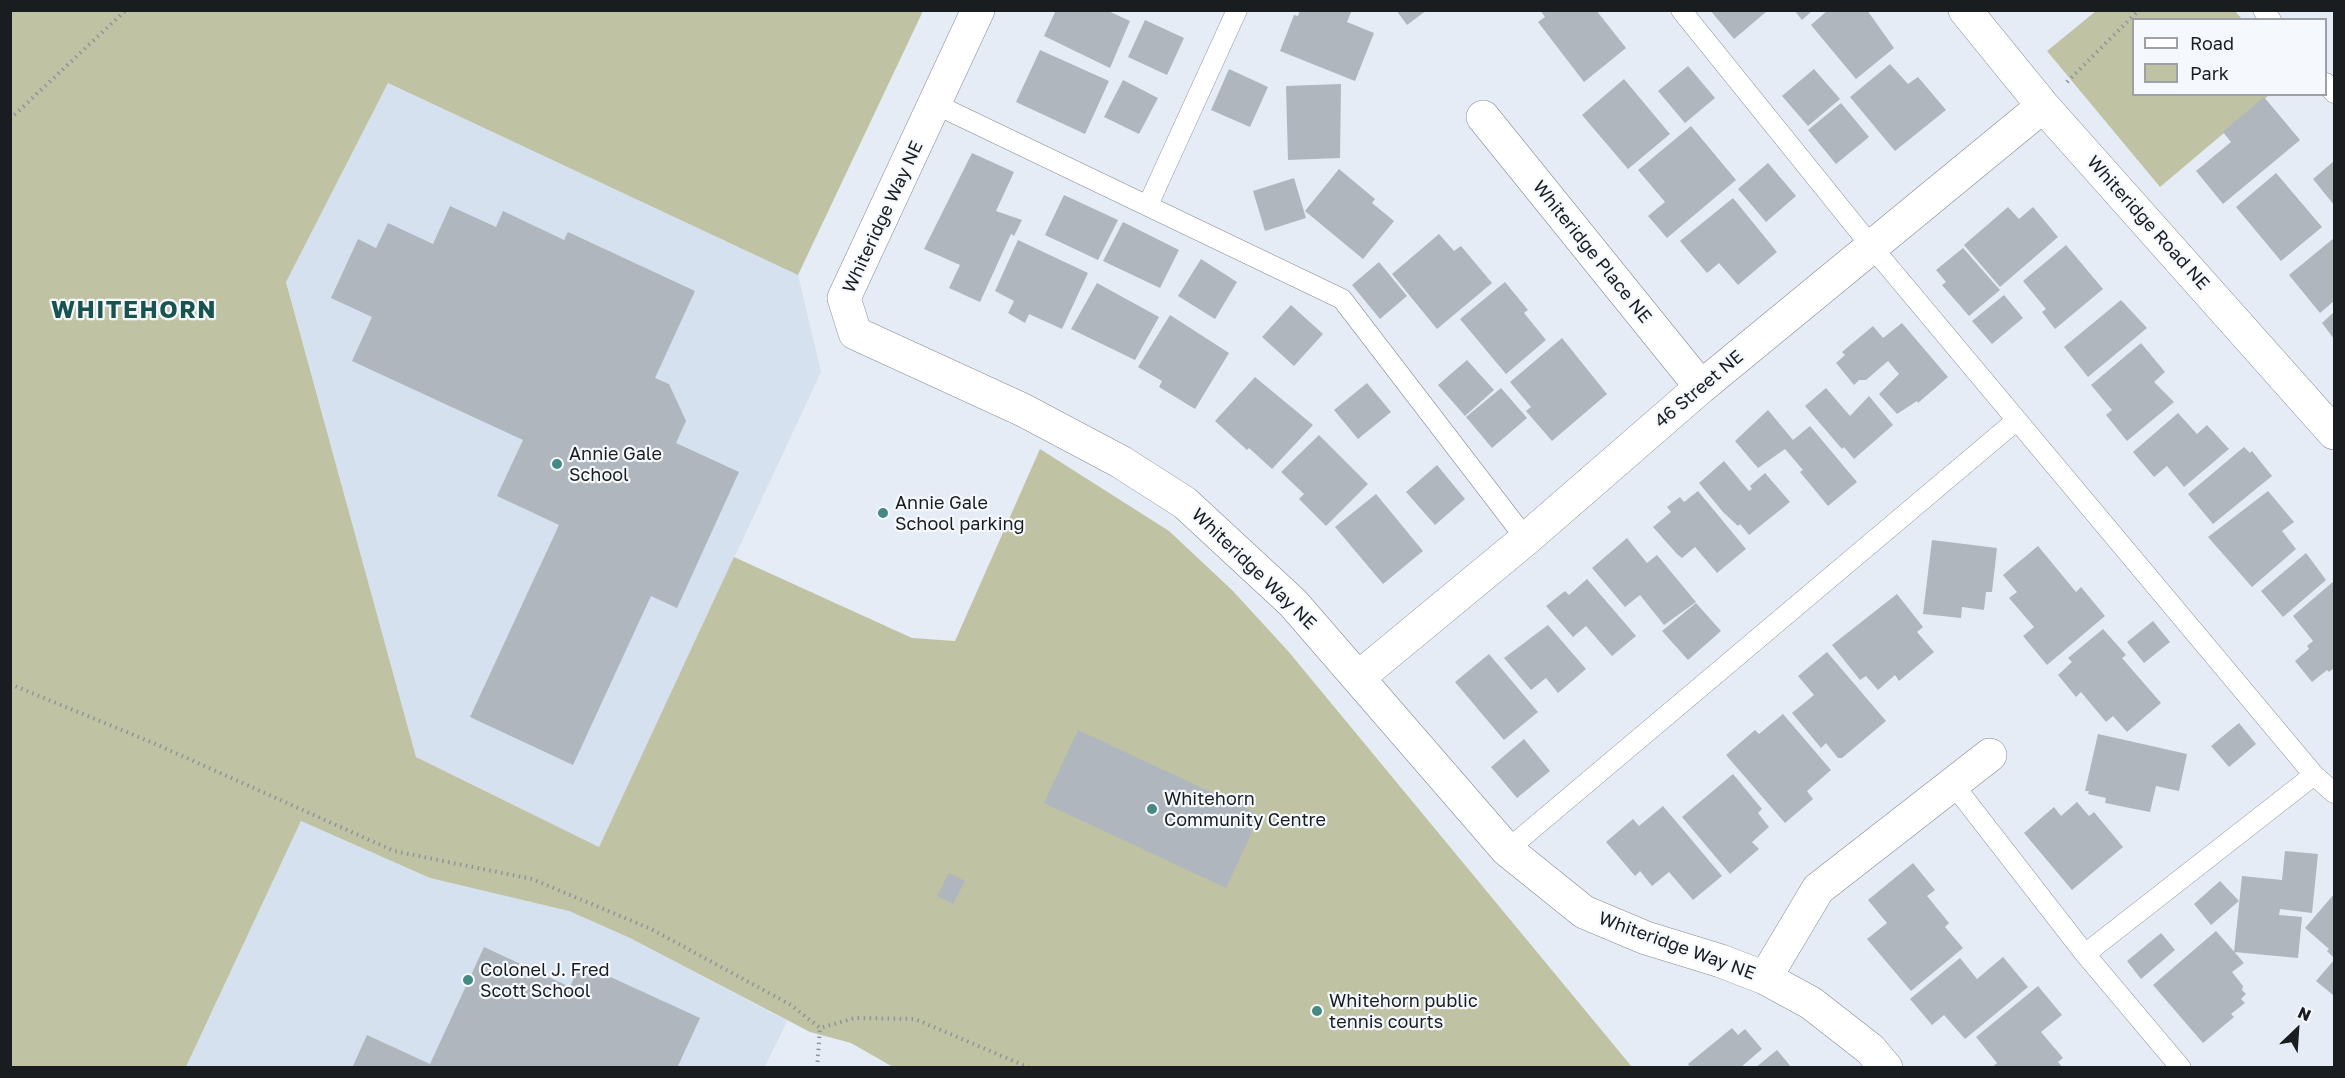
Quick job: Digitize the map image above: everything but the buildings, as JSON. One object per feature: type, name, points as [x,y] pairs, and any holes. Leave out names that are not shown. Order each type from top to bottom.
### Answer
[{"type":"street","name":"Whiteridge Way NE","points":[[978,10],[844,298],[855,333],[1023,410],[1121,462],[1185,503],[1293,603],[1507,850],[1584,912],[1646,938],[1721,961],[1765,978],[1811,1003],[1870,1048],[1886,1068]]},
{"type":"street","name":"Whiteridge Road NE","points":[[1965,10],[2043,106],[2334,433]]},
{"type":"street","name":"46 Street NE","points":[[1359,677],[1527,539],[1701,387],[2043,106]]},
{"type":"street","name":"Whiteridge Place NE","points":[[1483,117],[1701,387]]},
{"type":"street","points":[[1765,978],[1818,889],[1990,755]]},
{"type":"lane","points":[[1148,205],[1237,10]]},
{"type":"lane","points":[[1681,10],[1872,248],[2314,775],[2334,793]]},
{"type":"lane","points":[[935,104],[1341,299],[1527,539]]},
{"type":"lane","points":[[1507,850],[2017,420]]},
{"type":"lane","points":[[2085,954],[2314,775]]},
{"type":"lane","points":[[1953,784],[2085,954],[2181,1068]]},
{"type":"path","points":[[10,119],[126,10]]},
{"type":"path","points":[[2043,106],[2139,10]]},
{"type":"path","points":[[10,684],[151,742],[394,851],[532,879],[651,929],[792,1005],[820,1028]]},
{"type":"path","points":[[820,1028],[855,1018],[915,1019],[1030,1068]]},
{"type":"path","points":[[817,1068],[820,1028]]},
{"type":"shaded area","name":"Annie Gale School","points":[[388,83],[798,275],[821,372],[599,847],[416,757],[286,281]]},
{"type":"shaded area","name":"Colonel J. Fred Scott School","points":[[301,821],[430,878],[569,911],[630,938],[787,1021],[765,1067],[186,1068]]},
{"type":"green space","points":[[10,11],[923,11],[798,275],[388,83],[286,282],[416,757],[599,847],[734,557],[912,638],[955,641],[1040,449],[1169,531],[1232,590],[1288,651],[1632,1067],[893,1067],[851,1043],[810,1032],[630,938],[569,911],[430,878],[301,821],[186,1067],[11,1067]]},
{"type":"green space","points":[[2096,11],[2235,11],[2241,18],[2132,18],[2132,96],[2268,96],[2160,187],[2047,51]]},
{"type":"place","name":"Annie Gale School","points":[[557,464]]},
{"type":"place","name":"Annie Gale School parking","points":[[883,513]]},
{"type":"place","name":"Whitehorn Community Centre","points":[[1152,809]]},
{"type":"place","name":"Colonel J. Fred Scott School","points":[[468,980]]},
{"type":"place","name":"Whitehorn public tennis courts","points":[[1317,1011]]},
{"type":"district","name":"WHITEHORN","points":[[134,310]]}]
